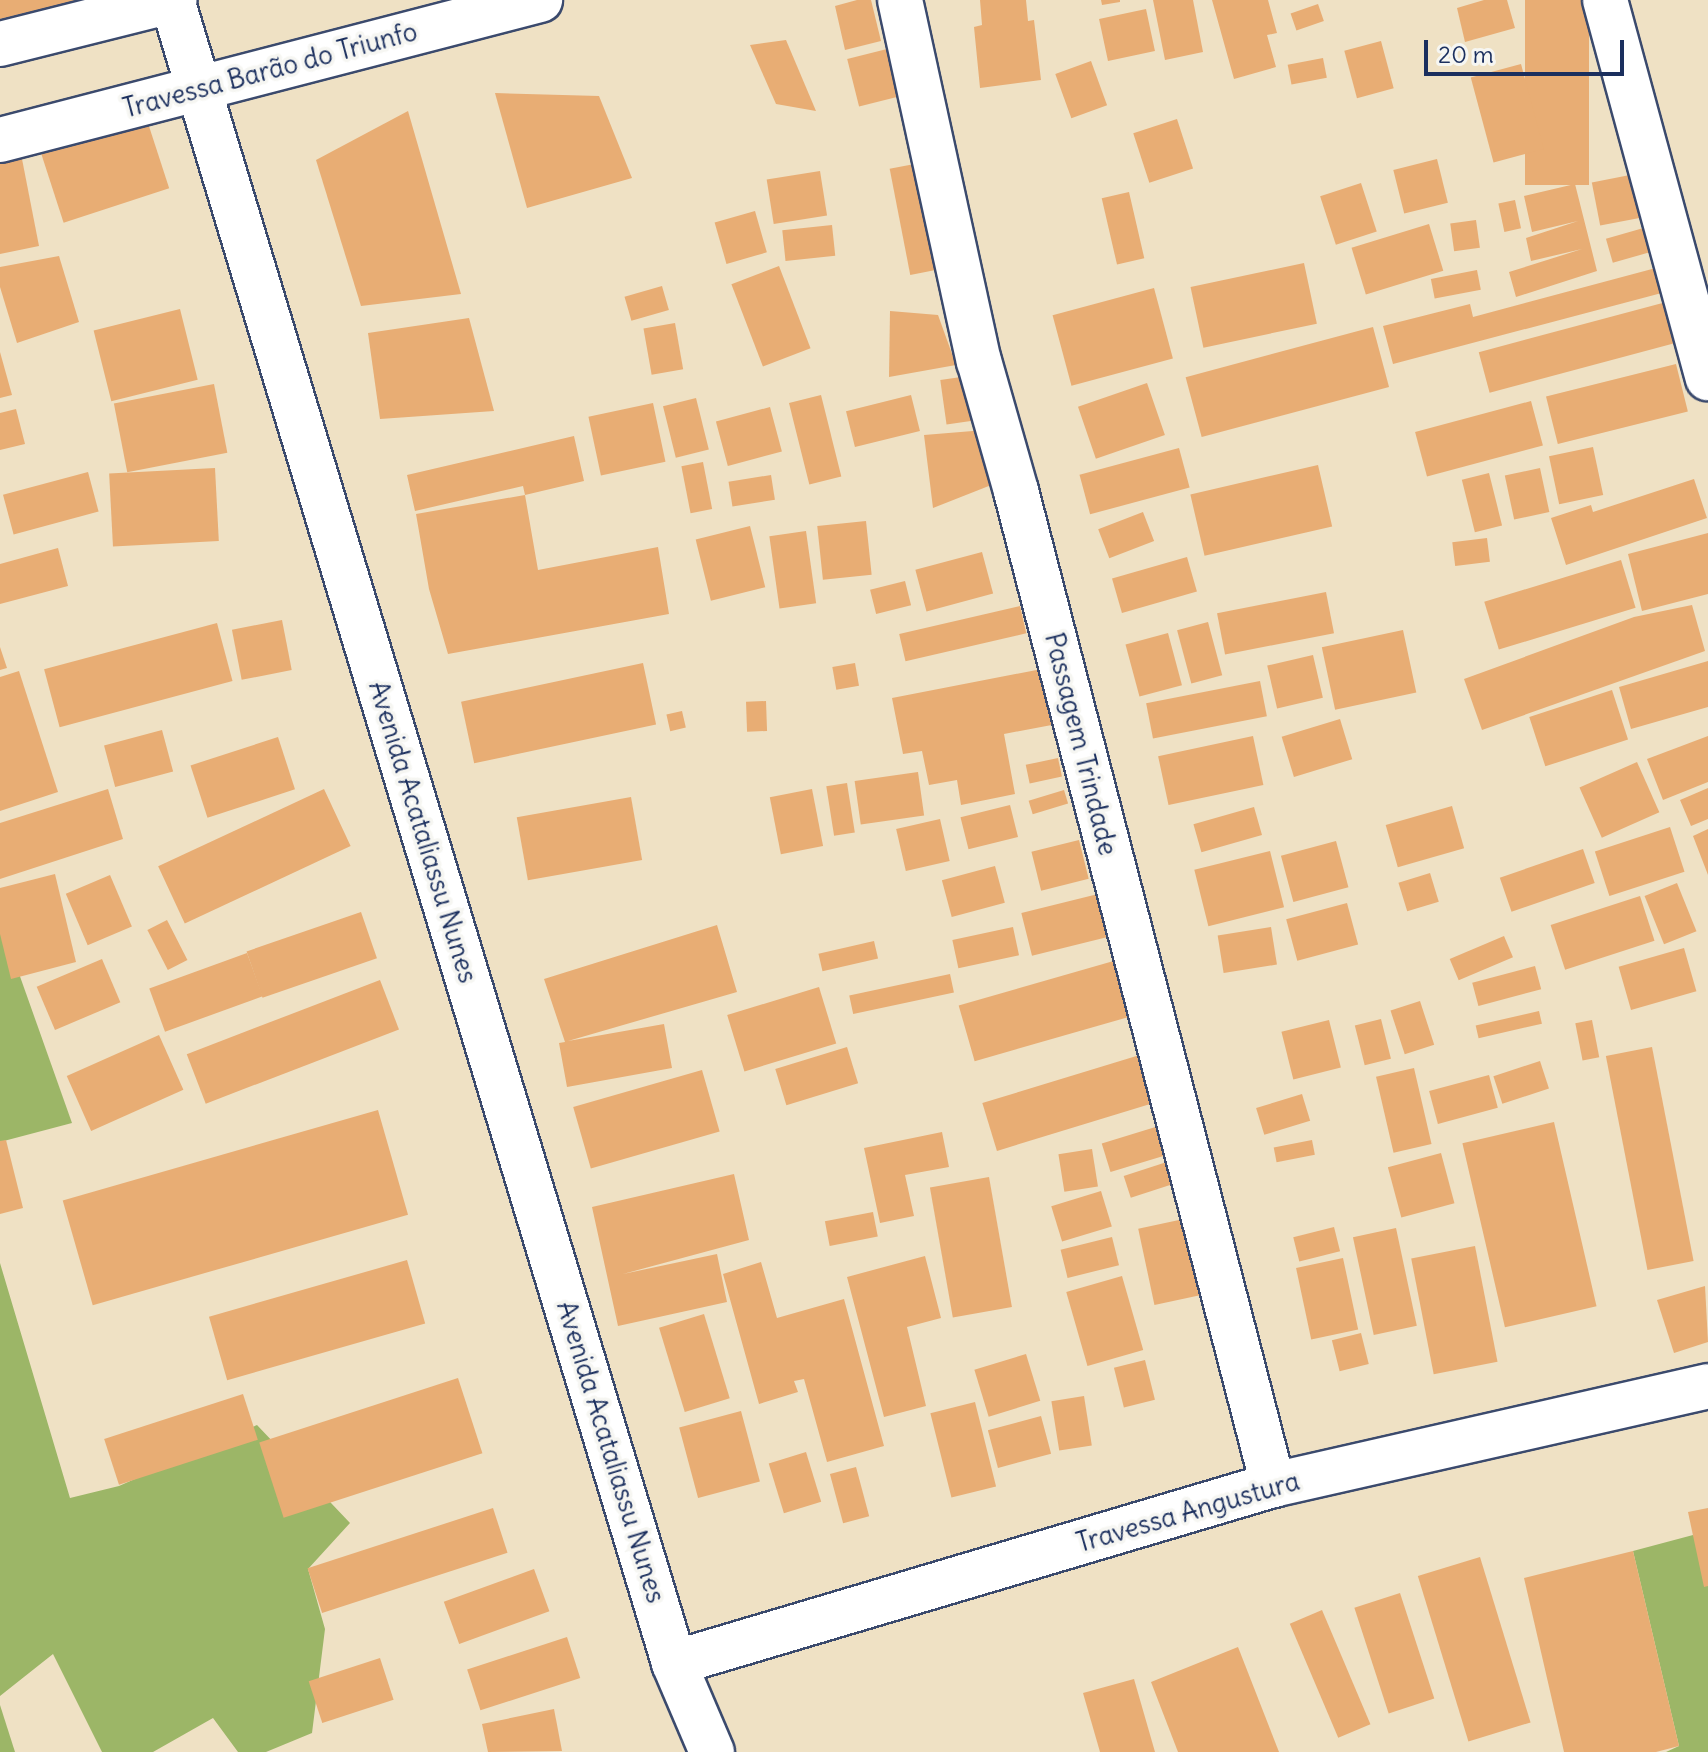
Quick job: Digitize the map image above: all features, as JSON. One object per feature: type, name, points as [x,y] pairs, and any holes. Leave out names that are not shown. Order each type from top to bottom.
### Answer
[{"type":"street","name":"Avenida Acataliassu Nunes","points":[[173,0],[674,1663],[712,1752]]},
{"type":"street","points":[[0,44],[173,0]]},
{"type":"street","name":"Travessa Barão do Triunfo","points":[[0,140],[540,0]]},
{"type":"street","name":"Passagem Trindade","points":[[900,0],[979,361],[1028,537],[1273,1485]]},
{"type":"street","points":[[1605,0],[1708,378]]},
{"type":"street","name":"Travessa Angustura","points":[[674,1663],[1273,1485],[1708,1386]]},
{"type":"green space","points":[[0,920],[72,1123],[0,1142]]},
{"type":"green space","points":[[0,1263],[70,1498],[119,1486],[257,1425],[350,1523],[308,1569],[325,1629],[312,1733],[266,1752],[238,1752],[213,1718],[153,1752],[102,1752],[53,1654],[0,1696]]},
{"type":"green space","points":[[1708,1531],[1708,1752],[1666,1752],[1679,1746],[1633,1551]]},
{"type":"green space","points":[[0,1705],[15,1752],[0,1752]]},
{"type":"building","points":[[0,0],[74,0],[74,1],[0,19]]},
{"type":"building","points":[[871,0],[881,41],[845,50],[835,6]]},
{"type":"building","points":[[980,0],[1026,0],[1028,21],[1034,20],[1041,80],[980,88],[974,27],[982,25]]},
{"type":"building","points":[[1101,0],[1120,0],[1120,2],[1102,5]]},
{"type":"building","points":[[1153,0],[1193,0],[1203,52],[1165,60]]},
{"type":"building","points":[[1212,0],[1268,0],[1277,33],[1267,35],[1276,67],[1234,79]]},
{"type":"building","points":[[1484,0],[1507,0],[1515,28],[1465,42],[1457,8]]},
{"type":"building","points":[[1525,0],[1589,0],[1589,185],[1525,185]]},
{"type":"building","points":[[1318,4],[1324,21],[1296,30],[1291,13]]},
{"type":"building","points":[[1146,9],[1155,51],[1108,61],[1099,19]]},
{"type":"building","points":[[786,40],[816,111],[776,104],[750,45]]},
{"type":"building","points":[[1381,41],[1394,88],[1357,98],[1344,51]]},
{"type":"building","points":[[887,49],[899,97],[859,106],[847,59]]},
{"type":"building","points":[[1323,58],[1327,78],[1291,85],[1288,65]]},
{"type":"building","points":[[1091,61],[1107,105],[1071,118],[1055,74]]},
{"type":"building","points":[[1521,64],[1544,149],[1494,162],[1471,77]]},
{"type":"building","points":[[495,93],[599,96],[632,178],[527,208]]},
{"type":"building","points":[[408,111],[461,294],[361,306],[316,160]]},
{"type":"building","points":[[146,117],[169,188],[64,223],[40,151]]},
{"type":"building","points":[[1177,119],[1193,168],[1149,183],[1133,133]]},
{"type":"building","points":[[22,159],[39,246],[0,254],[0,163]]},
{"type":"building","points":[[1437,159],[1448,203],[1404,214],[1393,170]]},
{"type":"building","points":[[925,162],[946,268],[910,275],[890,169]]},
{"type":"building","points":[[820,171],[827,215],[774,224],[767,179]]},
{"type":"building","points":[[1635,174],[1643,217],[1600,226],[1592,182]]},
{"type":"building","points":[[1361,183],[1377,232],[1336,245],[1320,196]]},
{"type":"building","points":[[1575,184],[1597,271],[1516,297],[1509,272],[1582,249],[1531,261],[1526,238],[1578,221],[1532,232],[1524,196]]},
{"type":"building","points":[[1129,192],[1144,258],[1117,265],[1102,198]]},
{"type":"building","points":[[1515,200],[1521,228],[1504,232],[1498,204]]},
{"type":"building","points":[[755,211],[767,252],[726,264],[715,223]]},
{"type":"building","points":[[1476,220],[1480,248],[1454,251],[1450,224]]},
{"type":"building","points":[[1429,224],[1443,271],[1366,295],[1352,248]]},
{"type":"building","points":[[832,225],[835,256],[786,261],[782,230]]},
{"type":"building","points":[[1654,225],[1661,249],[1613,263],[1606,239]]},
{"type":"building","points":[[59,256],[79,322],[17,343],[0,287],[0,267]]},
{"type":"building","points":[[1304,263],[1317,324],[1203,348],[1191,287]]},
{"type":"building","points":[[1667,265],[1673,290],[1393,364],[1383,326],[1470,304],[1473,317]]},
{"type":"building","points":[[779,266],[811,348],[763,366],[731,284]]},
{"type":"building","points":[[1477,270],[1481,290],[1435,299],[1431,279]]},
{"type":"building","points":[[662,286],[669,310],[631,321],[625,297]]},
{"type":"building","points":[[1154,288],[1173,359],[1071,386],[1053,315]]},
{"type":"building","points":[[1670,301],[1681,342],[1490,393],[1479,352]]},
{"type":"building","points":[[180,309],[198,380],[111,401],[94,331]]},
{"type":"building","points":[[890,311],[938,315],[956,365],[889,377]]},
{"type":"building","points":[[469,318],[494,411],[380,419],[368,333]]},
{"type":"building","points":[[675,323],[683,369],[652,375],[643,329]]},
{"type":"building","points":[[1373,327],[1389,387],[1202,437],[1186,377]]},
{"type":"building","points":[[0,352],[12,395],[0,398]]},
{"type":"building","points":[[1676,364],[1688,412],[1558,444],[1546,396]]},
{"type":"building","points":[[968,376],[974,421],[947,424],[940,380]]},
{"type":"building","points":[[1147,383],[1165,435],[1096,459],[1078,407]]},
{"type":"building","points":[[214,384],[227,453],[127,472],[114,403]]},
{"type":"building","points":[[821,395],[841,477],[809,484],[789,403]]},
{"type":"building","points":[[911,395],[920,431],[855,447],[846,411]]},
{"type":"building","points":[[696,398],[709,449],[676,458],[663,406]]},
{"type":"building","points":[[1531,401],[1543,445],[1427,476],[1415,432]]},
{"type":"building","points":[[653,403],[665,462],[601,475],[588,417]]},
{"type":"building","points":[[770,407],[782,451],[728,466],[716,421]]},
{"type":"building","points":[[16,409],[25,444],[0,450],[0,413]]},
{"type":"building","points":[[985,430],[1004,480],[933,508],[924,435]]},
{"type":"building","points":[[574,436],[584,481],[525,495],[523,486],[415,511],[407,475]]},
{"type":"building","points":[[1593,447],[1603,495],[1559,504],[1549,456]]},
{"type":"building","points":[[1179,448],[1190,488],[1090,514],[1080,475]]},
{"type":"building","points":[[703,462],[712,509],[691,513],[681,466]]},
{"type":"building","points":[[1318,465],[1332,526],[1205,556],[1190,494]]},
{"type":"building","points":[[215,468],[219,541],[113,546],[109,474]]},
{"type":"building","points":[[1540,468],[1549,512],[1514,520],[1505,475]]},
{"type":"building","points":[[88,472],[99,512],[14,534],[3,495]]},
{"type":"building","points":[[1489,473],[1502,525],[1475,532],[1462,480]]},
{"type":"building","points":[[771,475],[775,500],[732,506],[729,482]]},
{"type":"building","points":[[1694,479],[1707,518],[1566,565],[1551,518],[1591,505],[1593,512]]},
{"type":"building","points":[[525,495],[538,570],[658,547],[669,614],[448,654],[429,589],[416,514]]},
{"type":"building","points":[[1143,512],[1154,541],[1109,558],[1098,529]]},
{"type":"building","points":[[866,521],[872,575],[823,580],[817,526]]},
{"type":"building","points":[[750,526],[765,587],[711,601],[696,540]]},
{"type":"building","points":[[806,531],[816,603],[780,608],[769,536]]},
{"type":"building","points":[[1708,533],[1708,594],[1642,611],[1628,554]]},
{"type":"building","points":[[1487,538],[1490,562],[1455,566],[1452,542]]},
{"type":"building","points":[[58,548],[68,586],[0,604],[0,564]]},
{"type":"building","points":[[982,552],[993,594],[926,611],[915,570]]},
{"type":"building","points":[[1187,557],[1197,592],[1122,613],[1112,578]]},
{"type":"building","points":[[1621,560],[1636,608],[1499,650],[1484,602]]},
{"type":"building","points":[[905,581],[911,605],[876,614],[870,590]]},
{"type":"building","points":[[1326,592],[1334,633],[1225,654],[1217,613]]},
{"type":"building","points":[[1692,605],[1705,651],[1482,730],[1464,679],[1634,617]]},
{"type":"building","points":[[1020,606],[1026,633],[905,661],[899,634]]},
{"type":"building","points":[[282,620],[292,670],[242,680],[232,630]]},
{"type":"building","points":[[1208,622],[1222,675],[1191,683],[1177,630]]},
{"type":"building","points":[[217,623],[233,681],[60,727],[44,669]]},
{"type":"building","points":[[1403,630],[1416,693],[1335,710],[1322,647]]},
{"type":"building","points":[[1168,633],[1182,685],[1139,697],[1125,644]]},
{"type":"building","points":[[0,647],[7,668],[0,670]]},
{"type":"building","points":[[1313,655],[1323,698],[1277,708],[1267,666]]},
{"type":"building","points":[[1708,661],[1708,707],[1631,729],[1619,687]]},
{"type":"building","points":[[643,663],[656,725],[474,763],[461,702]]},
{"type":"building","points":[[855,663],[859,686],[836,690],[832,667]]},
{"type":"building","points":[[1047,668],[1057,724],[1004,734],[1015,794],[961,805],[957,780],[929,785],[922,751],[903,754],[892,698]]},
{"type":"building","points":[[19,671],[58,792],[0,811],[0,677]]},
{"type":"building","points":[[1260,681],[1267,716],[1153,738],[1146,703]]},
{"type":"building","points":[[1612,690],[1628,739],[1545,766],[1529,717]]},
{"type":"building","points":[[766,701],[767,731],[747,732],[746,702]]},
{"type":"building","points":[[682,711],[686,728],[670,731],[666,715]]},
{"type":"building","points":[[1340,719],[1352,759],[1294,777],[1282,737]]},
{"type":"building","points":[[162,730],[173,772],[115,787],[104,746]]},
{"type":"building","points":[[1253,736],[1263,785],[1169,805],[1158,756]]},
{"type":"building","points":[[1708,736],[1708,782],[1663,800],[1647,759]]},
{"type":"building","points":[[278,737],[295,789],[207,818],[191,765]]},
{"type":"building","points":[[1058,758],[1062,777],[1030,783],[1026,765]]},
{"type":"building","points":[[1637,762],[1659,812],[1602,838],[1579,788]]},
{"type":"building","points":[[918,772],[924,816],[861,824],[855,781]]},
{"type":"building","points":[[847,783],[855,832],[834,836],[826,786]]},
{"type":"building","points":[[1708,788],[1708,819],[1691,826],[1680,800]]},
{"type":"building","points":[[108,789],[123,839],[0,879],[0,823]]},
{"type":"building","points":[[324,789],[351,846],[185,923],[158,866]]},
{"type":"building","points":[[812,789],[823,846],[781,854],[770,797]]},
{"type":"building","points":[[1064,790],[1068,803],[1033,814],[1029,801]]},
{"type":"building","points":[[631,797],[642,860],[528,880],[517,817]]},
{"type":"building","points":[[1010,805],[1018,837],[968,849],[961,817]]},
{"type":"building","points":[[1452,806],[1464,848],[1398,867],[1386,825]]},
{"type":"building","points":[[1254,807],[1262,835],[1201,852],[1193,824]]},
{"type":"building","points":[[940,819],[950,861],[906,871],[896,829]]},
{"type":"building","points":[[1670,827],[1685,872],[1609,896],[1595,851]]},
{"type":"building","points":[[1708,829],[1708,875],[1693,836]]},
{"type":"building","points":[[1079,840],[1089,879],[1041,891],[1031,852]]},
{"type":"building","points":[[1336,841],[1348,887],[1293,902],[1281,856]]},
{"type":"building","points":[[1583,849],[1595,883],[1512,912],[1500,878]]},
{"type":"building","points":[[1270,851],[1284,907],[1208,926],[1194,870]]},
{"type":"building","points":[[995,866],[1005,903],[952,917],[942,880]]},
{"type":"building","points":[[1430,873],[1439,902],[1407,911],[1398,883]]},
{"type":"building","points":[[55,874],[76,962],[11,979],[0,934],[0,888]]},
{"type":"building","points":[[110,875],[132,927],[88,945],[66,894]]},
{"type":"building","points":[[1677,883],[1696,931],[1664,944],[1645,896]]},
{"type":"building","points":[[1098,894],[1109,937],[1032,956],[1021,913]]},
{"type":"building","points":[[1640,896],[1655,941],[1565,970],[1551,925]]},
{"type":"building","points":[[1347,903],[1358,945],[1297,961],[1286,919]]},
{"type":"building","points":[[361,912],[377,958],[263,998],[247,951]]},
{"type":"building","points":[[167,920],[187,960],[168,970],[147,930]]},
{"type":"building","points":[[717,925],[737,992],[568,1041],[664,1024],[672,1068],[567,1087],[559,1043],[565,1042],[544,979]]},
{"type":"building","points":[[1013,927],[1019,955],[958,968],[952,940]]},
{"type":"building","points":[[1271,927],[1277,965],[1224,973],[1218,935]]},
{"type":"building","points":[[1504,936],[1513,957],[1459,980],[1450,959]]},
{"type":"building","points":[[874,941],[878,959],[823,971],[818,954]]},
{"type":"building","points":[[1684,948],[1696,991],[1631,1010],[1619,967]]},
{"type":"building","points":[[247,953],[263,996],[165,1032],[149,989]]},
{"type":"building","points":[[1124,958],[1140,1014],[975,1061],[959,1005]]},
{"type":"building","points":[[102,959],[120,1002],[55,1030],[37,987]]},
{"type":"building","points":[[1535,966],[1541,989],[1478,1006],[1472,983]]},
{"type":"building","points":[[950,974],[954,993],[853,1014],[849,995]]},
{"type":"building","points":[[380,980],[399,1029],[206,1104],[187,1054]]},
{"type":"building","points":[[819,987],[836,1043],[744,1071],[727,1015]]},
{"type":"building","points":[[1420,1001],[1434,1045],[1405,1054],[1391,1011]]},
{"type":"building","points":[[1539,1011],[1542,1024],[1479,1038],[1476,1026]]},
{"type":"building","points":[[1381,1019],[1391,1059],[1365,1065],[1355,1026]]},
{"type":"building","points":[[1329,1020],[1341,1068],[1293,1079],[1281,1032]]},
{"type":"building","points":[[1592,1020],[1599,1057],[1583,1061],[1575,1023]]},
{"type":"building","points":[[159,1035],[183,1090],[91,1131],[67,1076]]},
{"type":"building","points":[[847,1047],[858,1083],[786,1105],[775,1069]]},
{"type":"building","points":[[1652,1047],[1694,1261],[1647,1270],[1606,1056]]},
{"type":"building","points":[[1143,1054],[1158,1102],[997,1151],[982,1103]]},
{"type":"building","points":[[1540,1061],[1549,1089],[1502,1104],[1493,1076]]},
{"type":"building","points":[[1414,1068],[1432,1144],[1394,1153],[1376,1077]]},
{"type":"building","points":[[702,1070],[720,1132],[591,1168],[573,1107]]},
{"type":"building","points":[[1489,1075],[1498,1108],[1438,1124],[1429,1091]]},
{"type":"building","points":[[1302,1094],[1310,1121],[1264,1135],[1256,1108]]},
{"type":"building","points":[[378,1110],[408,1215],[93,1305],[63,1200]]},
{"type":"building","points":[[1554,1122],[1597,1306],[1505,1327],[1462,1143]]},
{"type":"building","points":[[1162,1125],[1171,1154],[1111,1172],[1102,1143]]},
{"type":"building","points":[[942,1132],[949,1167],[905,1175],[914,1216],[880,1223],[864,1148]]},
{"type":"building","points":[[6,1140],[23,1208],[0,1214],[0,1141]]},
{"type":"building","points":[[1312,1140],[1315,1155],[1277,1162],[1274,1147]]},
{"type":"building","points":[[1092,1149],[1098,1187],[1064,1192],[1058,1154]]},
{"type":"building","points":[[1441,1153],[1454,1203],[1401,1217],[1388,1167]]},
{"type":"building","points":[[1176,1159],[1183,1181],[1131,1198],[1124,1176]]},
{"type":"building","points":[[734,1174],[749,1240],[623,1274],[717,1254],[727,1302],[618,1326],[592,1207]]},
{"type":"building","points":[[989,1177],[1012,1307],[953,1317],[930,1187]]},
{"type":"building","points":[[1101,1191],[1112,1226],[1062,1242],[1051,1206]]},
{"type":"building","points":[[873,1212],[878,1237],[830,1246],[825,1221]]},
{"type":"building","points":[[1193,1217],[1209,1293],[1154,1305],[1138,1229]]},
{"type":"building","points":[[1334,1227],[1340,1251],[1299,1261],[1293,1237]]},
{"type":"building","points":[[1396,1228],[1417,1326],[1374,1335],[1353,1237]]},
{"type":"building","points":[[1112,1237],[1119,1265],[1068,1278],[1061,1250]]},
{"type":"building","points":[[1475,1246],[1498,1362],[1434,1374],[1411,1258]]},
{"type":"building","points":[[925,1256],[941,1318],[907,1327],[926,1406],[884,1417],[847,1277]]},
{"type":"building","points":[[1343,1258],[1358,1329],[1311,1339],[1296,1268]]},
{"type":"building","points":[[407,1260],[425,1323],[227,1380],[209,1317]]},
{"type":"building","points":[[761,1262],[777,1318],[844,1299],[884,1446],[827,1462],[804,1379],[794,1381],[798,1392],[759,1404],[723,1274]]},
{"type":"building","points":[[1122,1276],[1143,1350],[1087,1366],[1066,1292]]},
{"type":"building","points":[[1705,1286],[1708,1342],[1674,1353],[1657,1300]]},
{"type":"building","points":[[704,1314],[730,1398],[685,1412],[659,1328]]},
{"type":"building","points":[[1361,1333],[1369,1364],[1340,1371],[1332,1340]]},
{"type":"building","points":[[1026,1354],[1040,1401],[989,1417],[974,1370]]},
{"type":"building","points":[[1145,1360],[1155,1400],[1124,1408],[1114,1368]]},
{"type":"building","points":[[458,1378],[482,1453],[284,1518],[259,1443]]},
{"type":"building","points":[[243,1394],[258,1440],[119,1485],[104,1439]]},
{"type":"building","points":[[1084,1396],[1092,1445],[1059,1451],[1051,1401]]},
{"type":"building","points":[[975,1402],[996,1486],[951,1498],[930,1413]]},
{"type":"building","points":[[741,1411],[760,1482],[698,1498],[679,1428]]},
{"type":"building","points":[[1041,1416],[1051,1454],[998,1468],[988,1430]]},
{"type":"building","points":[[806,1452],[821,1502],[784,1513],[769,1463]]},
{"type":"building","points":[[856,1467],[869,1516],[843,1523],[830,1474]]},
{"type":"building","points":[[493,1508],[508,1553],[322,1613],[308,1568]]},
{"type":"building","points":[[1708,1508],[1708,1586],[1704,1587],[1688,1512]]},
{"type":"building","points":[[1633,1551],[1679,1746],[1656,1752],[1564,1752],[1524,1578]]},
{"type":"building","points":[[1480,1557],[1531,1722],[1468,1741],[1418,1576]]},
{"type":"building","points":[[534,1569],[549,1611],[459,1644],[444,1602]]},
{"type":"building","points":[[1400,1593],[1434,1699],[1389,1713],[1354,1608]]},
{"type":"building","points":[[1322,1610],[1370,1724],[1338,1738],[1290,1624]]},
{"type":"building","points":[[567,1637],[580,1678],[480,1710],[467,1669]]},
{"type":"building","points":[[1238,1647],[1279,1752],[1178,1752],[1151,1682]]},
{"type":"building","points":[[380,1658],[394,1700],[322,1723],[309,1681]]},
{"type":"building","points":[[1134,1679],[1155,1752],[1100,1752],[1083,1693]]},
{"type":"building","points":[[554,1709],[562,1751],[488,1752],[482,1724]]}]
